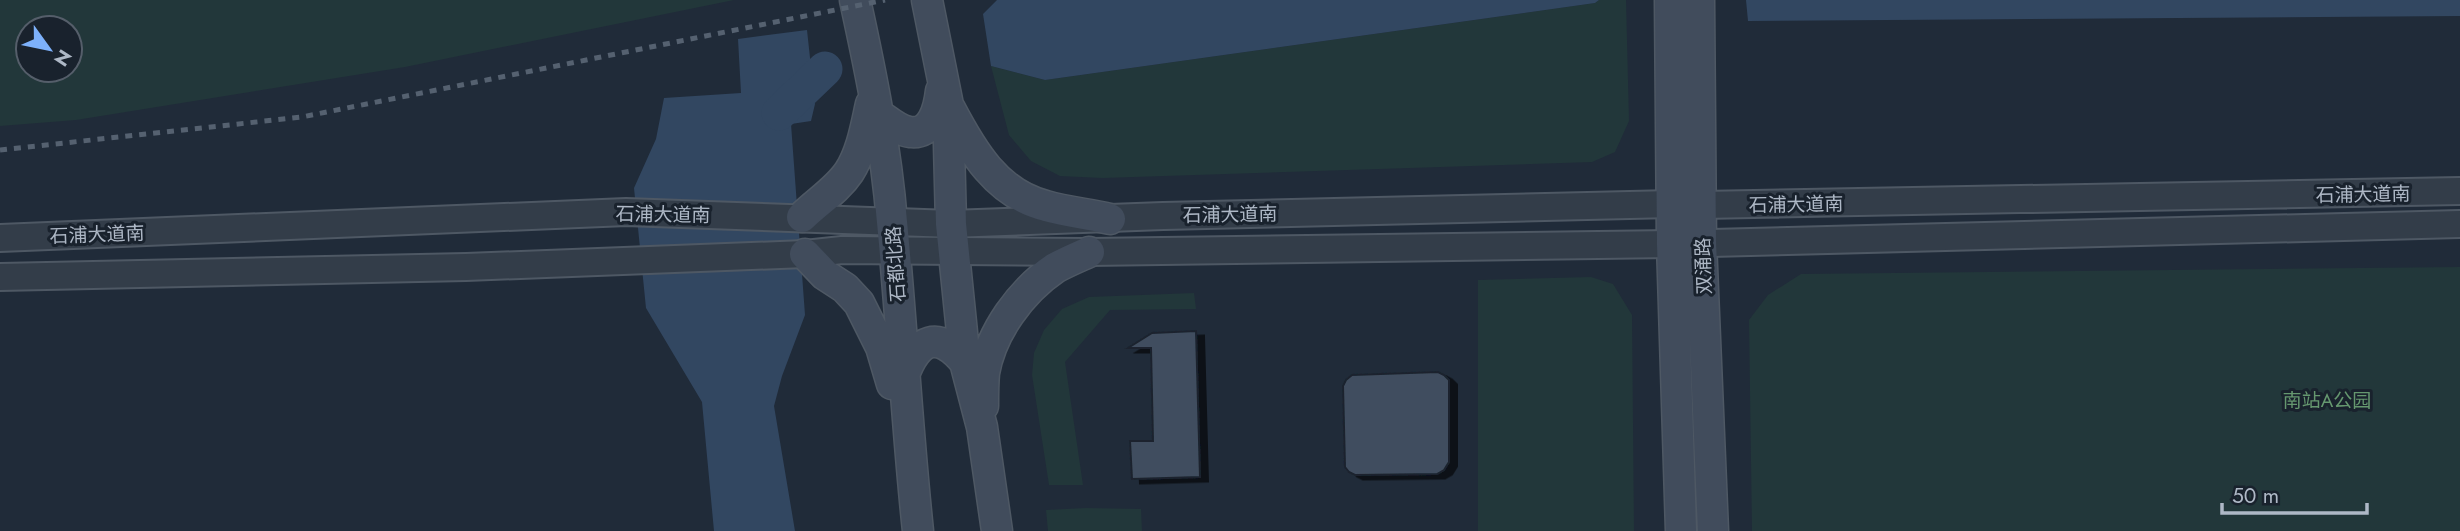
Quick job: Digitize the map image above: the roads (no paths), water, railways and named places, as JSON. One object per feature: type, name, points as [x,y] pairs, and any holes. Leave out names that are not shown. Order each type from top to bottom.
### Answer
[{"type":"main road","name":"石都北路","points":[[855,0],[877,103],[893,236],[908,442],[918,531]]},
{"type":"main road","points":[[927,0],[945,93],[952,238],[965,362],[982,427],[996,531]]},
{"type":"main road","name":"双涌路","points":[[1670,0],[1672,244],[1681,531]]},
{"type":"main road","name":"双涌路","points":[[1699,0],[1702,242],[1713,531]]},
{"type":"main road","points":[[802,217],[849,172],[877,103],[897,127],[911,133],[928,127],[939,110],[945,93]]},
{"type":"main road","points":[[945,93],[964,135],[993,176],[1014,192],[1043,206],[1110,219]]},
{"type":"main road","points":[[982,427],[985,373],[995,338],[1034,285],[1056,268],[1089,251]]},
{"type":"main road","points":[[805,254],[825,275],[845,288],[859,303],[881,347],[908,442]]},
{"type":"main road","points":[[904,375],[918,348],[930,343],[943,342],[954,348],[965,362]]},
{"type":"street","name":"石浦大道南","points":[[952,238],[1110,219],[1163,216],[1672,204],[2460,191]]},
{"type":"street","name":"石浦大道南","points":[[0,238],[625,212],[802,217],[893,236],[952,238],[1089,251],[1672,244],[2460,224]]},
{"type":"street","points":[[1163,216],[1147,230],[1147,238],[1153,246],[1169,250]]},
{"type":"street","points":[[802,217],[814,229],[814,244],[805,254]]},
{"type":"street","name":"石浦大道南","points":[[0,277],[452,268],[805,254],[842,250],[893,236]]},
{"type":"water","points":[[997,0],[1599,0],[1595,3],[1045,80],[991,66],[983,14]]},
{"type":"water","points":[[1746,0],[2460,0],[2460,16],[1748,21]]},
{"type":"water","points":[[807,30],[815,104],[811,121],[791,124],[805,315],[782,376],[774,406],[795,531],[714,531],[702,402],[646,308],[634,188],[656,139],[664,98],[741,93],[738,39]]},
{"type":"waterway","points":[[779,113],[825,69]]},
{"type":"railway","points":[[0,150],[302,117],[885,0]]},
{"type":"park label","name":"南站A公园","points":[[2327,400]]}]
